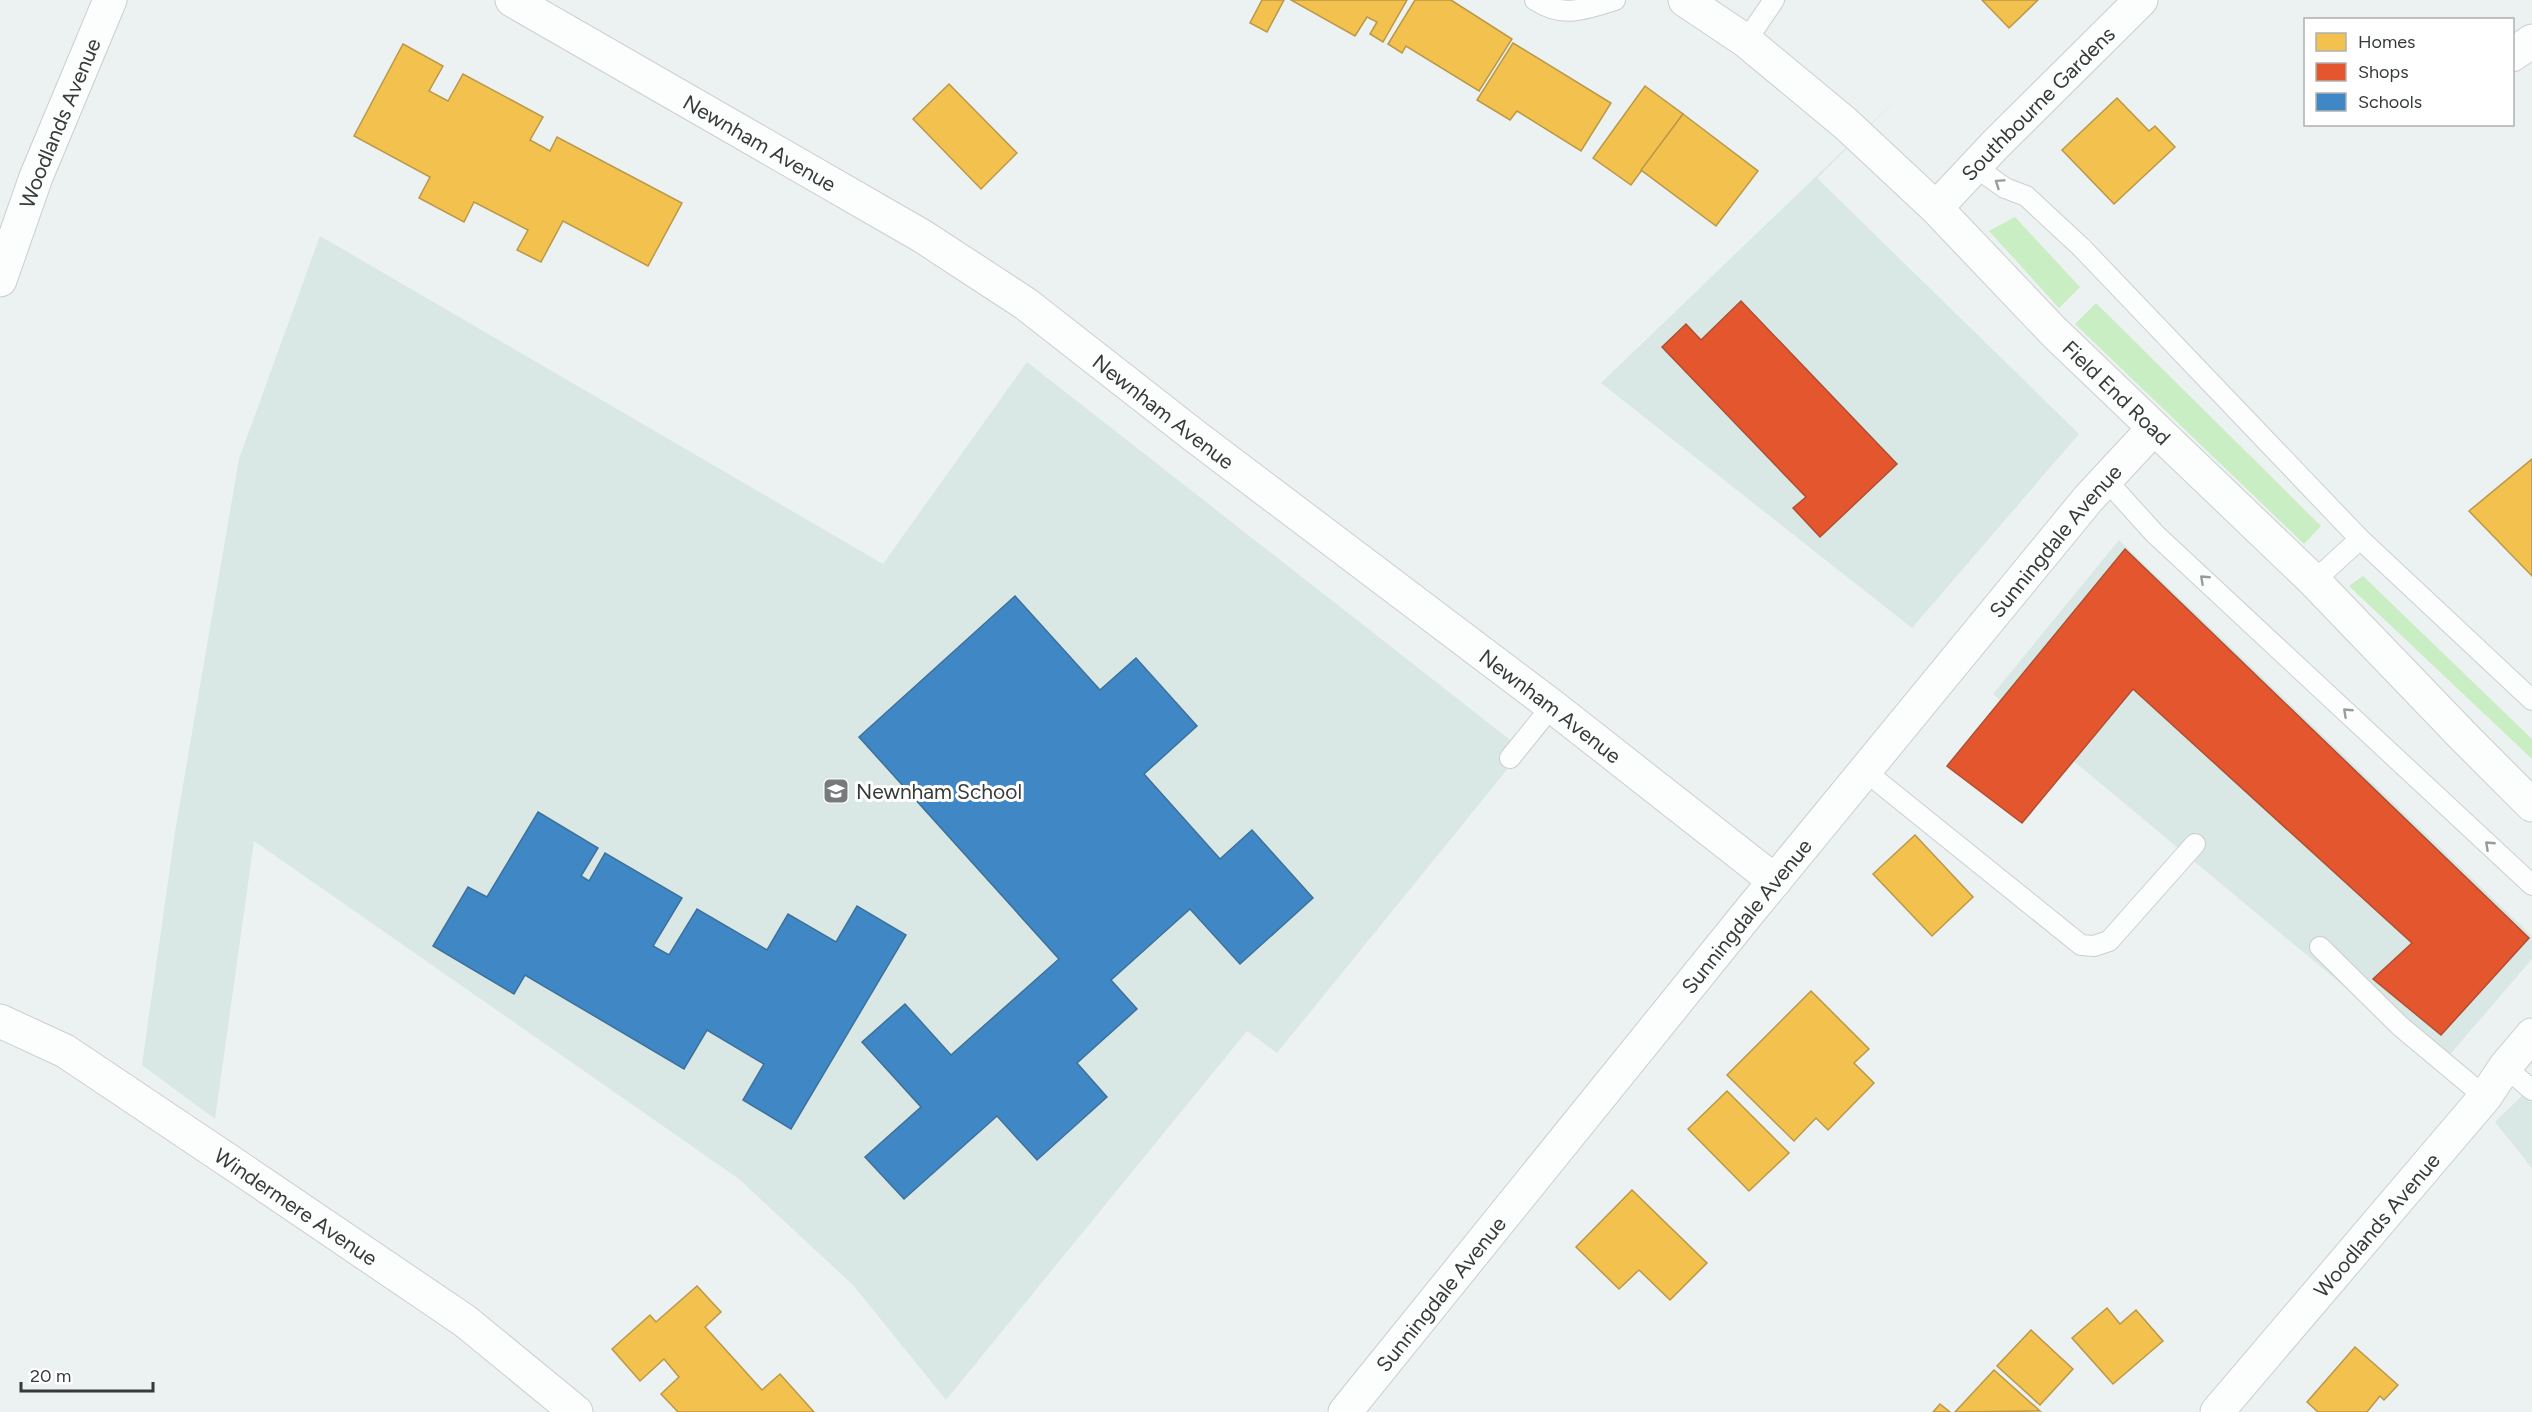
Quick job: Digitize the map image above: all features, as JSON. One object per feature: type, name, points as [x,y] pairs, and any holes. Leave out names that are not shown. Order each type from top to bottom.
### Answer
[{"type":"street","name":"Woodlands Avenue","points":[[0,280],[36,177],[110,0]]},
{"type":"street","name":"Newnham Avenue","points":[[513,0],[922,236],[1026,304],[1206,444],[1552,706],[1775,881]]},
{"type":"street","name":"Field End Road","points":[[1685,0],[1746,41],[1845,123],[1936,207],[2054,332],[2314,581],[2464,738],[2532,805]]},
{"type":"street","name":"Southbourne Gardens","points":[[1936,207],[1974,166],[2141,0]]},
{"type":"street","points":[[2514,54],[2532,40]]},
{"type":"street","name":"Sunningdale Avenue","points":[[1345,1412],[2088,499],[2108,481],[2154,428]]},
{"type":"street","name":"Windermere Avenue","points":[[0,1021],[65,1051],[261,1182],[465,1321],[576,1412]]},
{"type":"street","name":"Woodlands Avenue","points":[[2217,1412],[2486,1097],[2505,1067],[2532,1035]]},
{"type":"lane","points":[[1534,0],[1543,6],[1575,12],[1615,0]]},
{"type":"lane","points":[[1746,41],[1774,0]]},
{"type":"lane","points":[[1974,166],[2005,188],[2026,196],[2081,247],[2360,539],[2532,700]]},
{"type":"lane","points":[[2108,481],[2155,534],[2532,885]]},
{"type":"lane","points":[[2314,581],[2360,539]]},
{"type":"lane","points":[[1510,758],[1552,706]]},
{"type":"lane","points":[[1866,771],[2081,945],[2094,946],[2109,941],[2195,844]]},
{"type":"lane","points":[[2320,947],[2400,1026],[2486,1097]]},
{"type":"lane","points":[[2505,1067],[2532,1090]]},
{"type":"shaded area","points":[[1905,91],[1817,178],[2079,434],[1912,628],[1601,383]]},
{"type":"shaded area","name":"Newnham School","points":[[320,236],[883,564],[1027,362],[1523,750],[1277,1053],[1247,1031],[946,1400],[853,1285],[739,1179],[254,841],[215,1119],[142,1065],[175,832],[239,459]]},
{"type":"shaded area","points":[[2119,540],[2532,936],[2532,959],[2440,1066],[1993,694]]},
{"type":"shaded area","points":[[2532,1086],[2532,1168],[2495,1122]]},
{"type":"green space","points":[[2015,217],[2080,287],[2059,308],[1989,231]]},
{"type":"green space","points":[[2096,303],[2321,526],[2304,544],[2075,324]]},
{"type":"green space","points":[[2363,576],[2532,739],[2532,759],[2349,586]]},
{"type":"building: Homes","points":[[1262,0],[1284,0],[1267,32],[1250,23]]},
{"type":"building: Homes","points":[[1291,0],[1407,0],[1383,42],[1370,34],[1377,22],[1367,17],[1355,36]]},
{"type":"building: Homes","points":[[1415,0],[1451,0],[1512,39],[1479,91],[1406,46],[1402,53],[1388,44]]},
{"type":"building: Homes","points":[[1982,0],[2038,0],[2009,28]]},
{"type":"building: Homes","points":[[1513,43],[1611,103],[1581,151],[1517,111],[1510,120],[1477,100]]},
{"type":"building: Homes","points":[[403,44],[443,66],[429,91],[448,101],[463,74],[543,117],[530,140],[550,151],[557,137],[682,203],[648,266],[563,221],[541,262],[517,250],[528,230],[474,202],[464,222],[419,198],[430,177],[354,136]]},
{"type":"building: Homes","points":[[949,84],[1017,153],[981,189],[913,119]]},
{"type":"building: Homes","points":[[1645,86],[1683,114],[1631,185],[1593,158]]},
{"type":"building: Homes","points":[[2117,98],[2149,131],[2155,126],[2175,147],[2114,204],[2062,150]]},
{"type":"building: Homes","points":[[1683,114],[1758,171],[1716,226],[1641,170]]},
{"type":"building: Homes","points":[[2532,459],[2532,576],[2469,511]]},
{"type":"building: Homes","points":[[1915,835],[1973,897],[1932,936],[1873,874]]},
{"type":"building: Homes","points":[[1811,991],[1869,1049],[1854,1063],[1874,1083],[1828,1130],[1816,1118],[1794,1141],[1727,1075]]},
{"type":"building: Homes","points":[[1727,1091],[1789,1153],[1749,1191],[1688,1129]]},
{"type":"building: Homes","points":[[1632,1190],[1707,1263],[1670,1300],[1639,1270],[1619,1289],[1576,1247]]},
{"type":"building: Homes","points":[[697,1286],[721,1312],[705,1327],[762,1390],[780,1374],[814,1412],[678,1412],[661,1394],[679,1377],[664,1359],[640,1381],[612,1349],[650,1315],[656,1322]]},
{"type":"building: Homes","points":[[2107,1308],[2120,1324],[2136,1310],[2163,1341],[2113,1384],[2072,1338]]},
{"type":"building: Homes","points":[[2031,1330],[2073,1369],[2040,1405],[1997,1366]]},
{"type":"building: Homes","points":[[2355,1347],[2398,1385],[2384,1400],[2380,1396],[2367,1412],[2318,1412],[2307,1402]]},
{"type":"building: Homes","points":[[1994,1370],[2040,1411],[1955,1412]]},
{"type":"building: Homes","points":[[1940,1404],[1950,1412],[1933,1412]]},
{"type":"building: Shops","points":[[1741,301],[1897,464],[1820,537],[1793,508],[1806,497],[1662,347],[1686,324],[1701,340]]},
{"type":"building: Shops","points":[[2125,549],[2529,938],[2441,1035],[2373,979],[2412,943],[2133,689],[2022,823],[1947,766]]},
{"type":"building: Schools","points":[[1015,596],[1100,690],[1136,658],[1197,726],[1144,774],[1220,859],[1252,830],[1313,898],[1240,964],[1190,909],[1111,980],[1137,1009],[1077,1063],[1107,1097],[1037,1160],[997,1116],[904,1199],[865,1157],[921,1107],[862,1042],[905,1004],[951,1055],[1059,959],[859,737]]},
{"type":"building: Schools","points":[[538,812],[598,848],[581,876],[589,881],[605,853],[682,898],[653,946],[669,955],[697,909],[767,950],[788,914],[836,942],[857,906],[906,935],[791,1129],[743,1100],[764,1064],[707,1030],[684,1069],[525,975],[514,994],[433,946],[468,887],[487,897]]},
{"type":"place","name":"Newnham School","points":[[836,791]]}]
